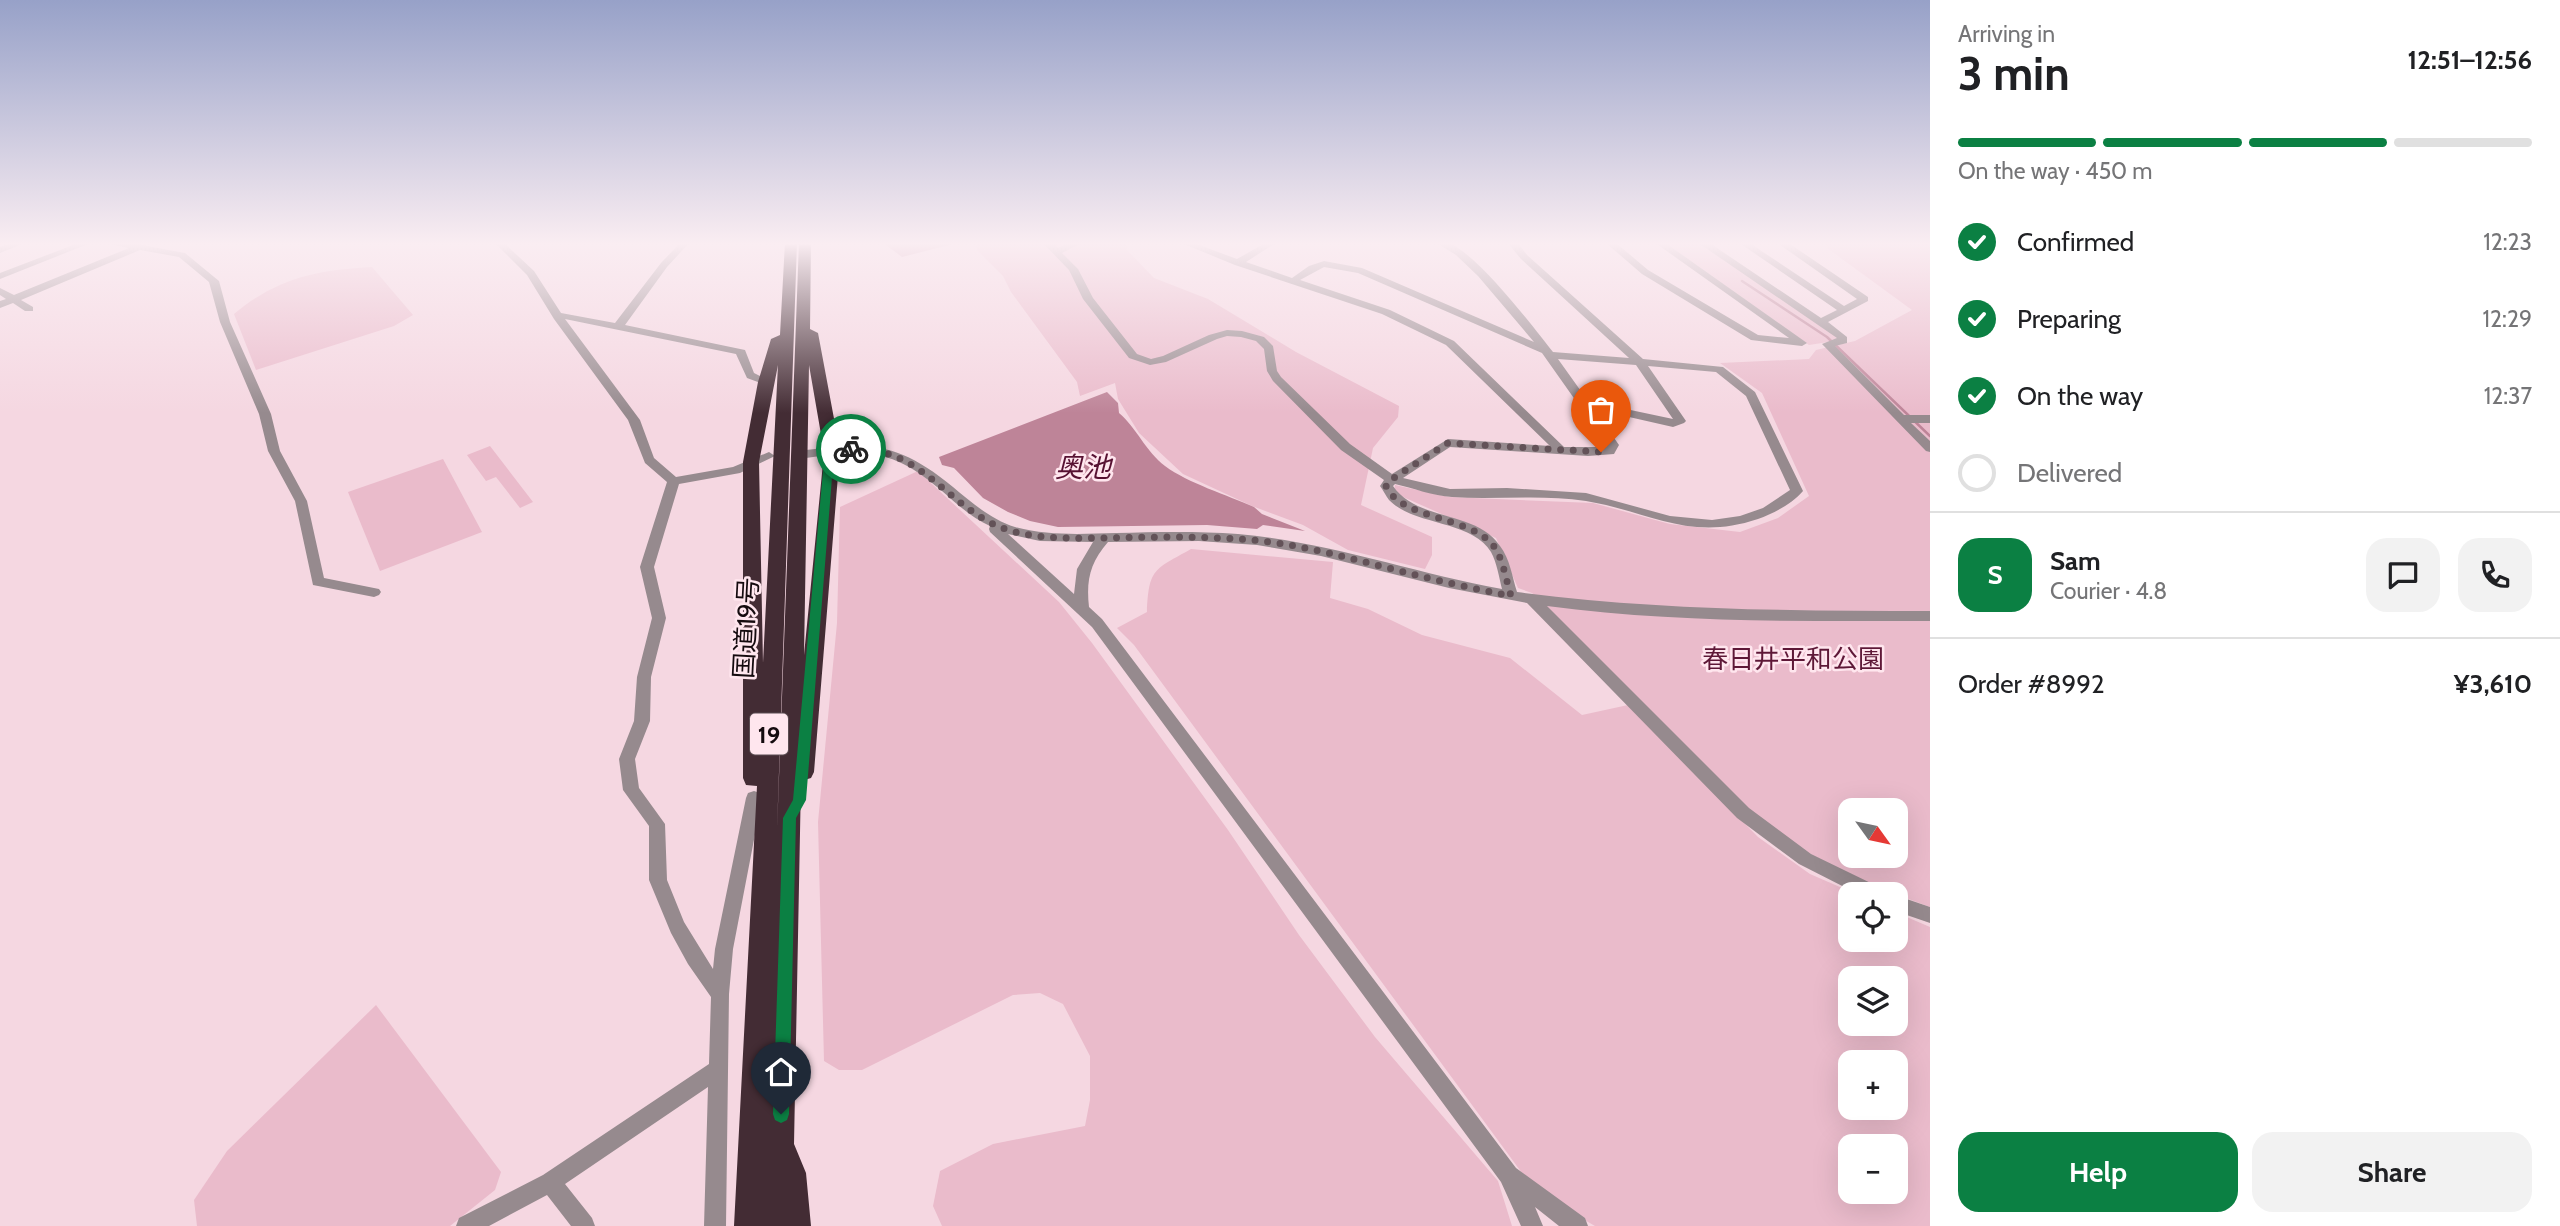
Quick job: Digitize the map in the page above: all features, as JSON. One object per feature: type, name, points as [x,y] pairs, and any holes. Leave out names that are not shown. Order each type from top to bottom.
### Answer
[{"type":"highway","name":"国道19号","points":[[778,1226],[790,818],[794,299]]},
{"type":"highway","name":"国道19号","points":[[749,1226],[765,822],[798,299]]},
{"type":"highway","points":[[765,822],[754,798],[751,462],[766,382],[780,328],[795,321],[810,329],[830,450],[800,800],[790,818]]},
{"type":"highway","points":[[780,1141],[792,1172],[796,1226]]},
{"type":"street","points":[[0,305],[14,299]]},
{"type":"street","points":[[14,299],[29,309]]},
{"type":"street","points":[[219,299],[225,321],[265,414],[274,451],[301,501],[318,582],[374,592]]},
{"type":"street","points":[[547,299],[634,420],[649,460],[674,481]]},
{"type":"street","points":[[618,327],[639,299]]},
{"type":"street","points":[[1088,299],[1133,356],[1150,362],[1166,359],[1227,333],[1259,339],[1269,348],[1272,371],[1277,379],[1350,451],[1372,469],[1392,479],[1450,493],[1507,492],[1586,497],[1670,520],[1712,524],[1741,520],[1768,511],[1797,491],[1751,394],[1719,369],[1546,353],[1425,299]]},
{"type":"street","points":[[1348,299],[1386,312],[1450,343],[1560,449]]},
{"type":"street","points":[[1501,299],[1583,403],[1613,445],[1610,451],[1448,443],[1392,479],[1386,486],[1390,495],[1416,509],[1465,527],[1493,544],[1511,596]]},
{"type":"street","points":[[1570,299],[1639,362],[1680,421],[1674,423],[1583,403]]},
{"type":"street","points":[[1690,299],[1755,338],[1802,343],[1740,299]]},
{"type":"street","points":[[1787,299],[1842,337],[1843,341],[1827,344],[1930,448]]},
{"type":"street","points":[[1828,299],[1844,310]]},
{"type":"street","points":[[1821,322],[1864,299]]},
{"type":"street","points":[[558,317],[741,352],[748,374],[753,379],[766,382]]},
{"type":"street","points":[[1900,419],[1930,419]]},
{"type":"street","points":[[806,454],[868,448],[891,453],[910,462],[986,521],[1097,622],[1509,1175],[1532,1226]]},
{"type":"street","points":[[674,481],[736,470],[769,456]]},
{"type":"street","points":[[674,481],[647,568],[659,618],[644,677],[642,721],[627,759],[631,790],[657,824],[659,880],[677,927],[694,958],[720,993]]},
{"type":"street","points":[[986,521],[1005,529],[1036,536],[1214,537],[1268,542],[1511,596],[1624,609],[1930,616]]},
{"type":"street","points":[[1082,607],[1079,591],[1083,565],[1104,538]]},
{"type":"street","points":[[1531,598],[1743,813],[1805,859],[1851,882]]},
{"type":"street","points":[[715,1226],[720,993],[724,949],[754,798]]},
{"type":"street","points":[[1908,907],[1930,915]]},
{"type":"street","points":[[467,1226],[550,1182],[718,1069]]},
{"type":"street","points":[[1509,1175],[1577,1226]]},
{"type":"street","points":[[550,1182],[584,1226]]},
{"type":"green space","points":[[254,299],[400,299],[413,315],[394,326],[256,370],[234,314]]},
{"type":"green space","points":[[1016,299],[1208,299],[1296,352],[1399,406],[1398,417],[1373,448],[1361,505],[1432,537],[1432,555],[1425,569],[1348,550],[1303,525],[1252,506],[1183,474],[1139,433],[1118,399],[1115,383],[1080,396],[1077,382]]},
{"type":"green space","points":[[1744,299],[1781,299],[1841,340],[1809,345]]},
{"type":"green space","name":"春日井平和公園","points":[[1897,299],[1930,299],[1930,907],[1908,899],[1908,882],[1863,882],[1847,876],[1806,853],[1756,816],[1532,593],[1518,588],[1496,538],[1394,493],[1395,485],[1449,497],[1593,503],[1670,524],[1740,532],[1778,518],[1809,496],[1762,393],[1720,363],[1809,359],[1816,350],[1855,341],[1912,310]]},
{"type":"green space","points":[[490,446],[533,502],[520,508],[496,477],[486,481],[467,455]]},
{"type":"green space","points":[[443,459],[482,532],[380,571],[348,492]]},
{"type":"green space","points":[[918,471],[1059,602],[1092,643],[1228,830],[1299,935],[1375,1037],[1498,1181],[1512,1226],[942,1226],[933,1206],[940,1171],[993,1144],[1085,1126],[1090,1100],[1090,1056],[1063,1004],[1040,993],[1013,995],[862,1070],[839,1070],[824,1061],[818,822],[837,623],[840,507]]},
{"type":"green space","points":[[1191,549],[1333,562],[1330,598],[1368,609],[1422,635],[1510,658],[1582,715],[1628,705],[1758,837],[1810,874],[1838,886],[1838,952],[1908,952],[1908,918],[1930,927],[1930,1226],[1595,1226],[1576,1215],[1522,1173],[1134,645],[1117,628],[1147,612],[1152,578],[1161,567]]},
{"type":"green space","points":[[376,1005],[501,1172],[495,1190],[450,1226],[197,1226],[194,1200],[227,1151]]},
{"type":"water","name":"奥池","points":[[1107,392],[1118,403],[1119,413],[1165,466],[1196,483],[1254,507],[1262,514],[1305,531],[1263,525],[1257,529],[1207,525],[1058,527],[1030,521],[1008,512],[983,498],[954,468],[942,465],[939,457]]},
{"type":"waterway","points":[[1770,299],[1827,337],[1930,436]]},
{"type":"way so far","points":[[851,449],[868,448],[891,453],[910,462],[986,521],[1021,534],[1059,538],[1214,537],[1254,540],[1341,556],[1511,596],[1493,544],[1465,527],[1416,509],[1390,495],[1386,486],[1392,479],[1448,443],[1601,452]]},
{"type":"route","points":[[781,1114],[790,818],[800,800],[831,463],[830,450],[851,449]]}]
